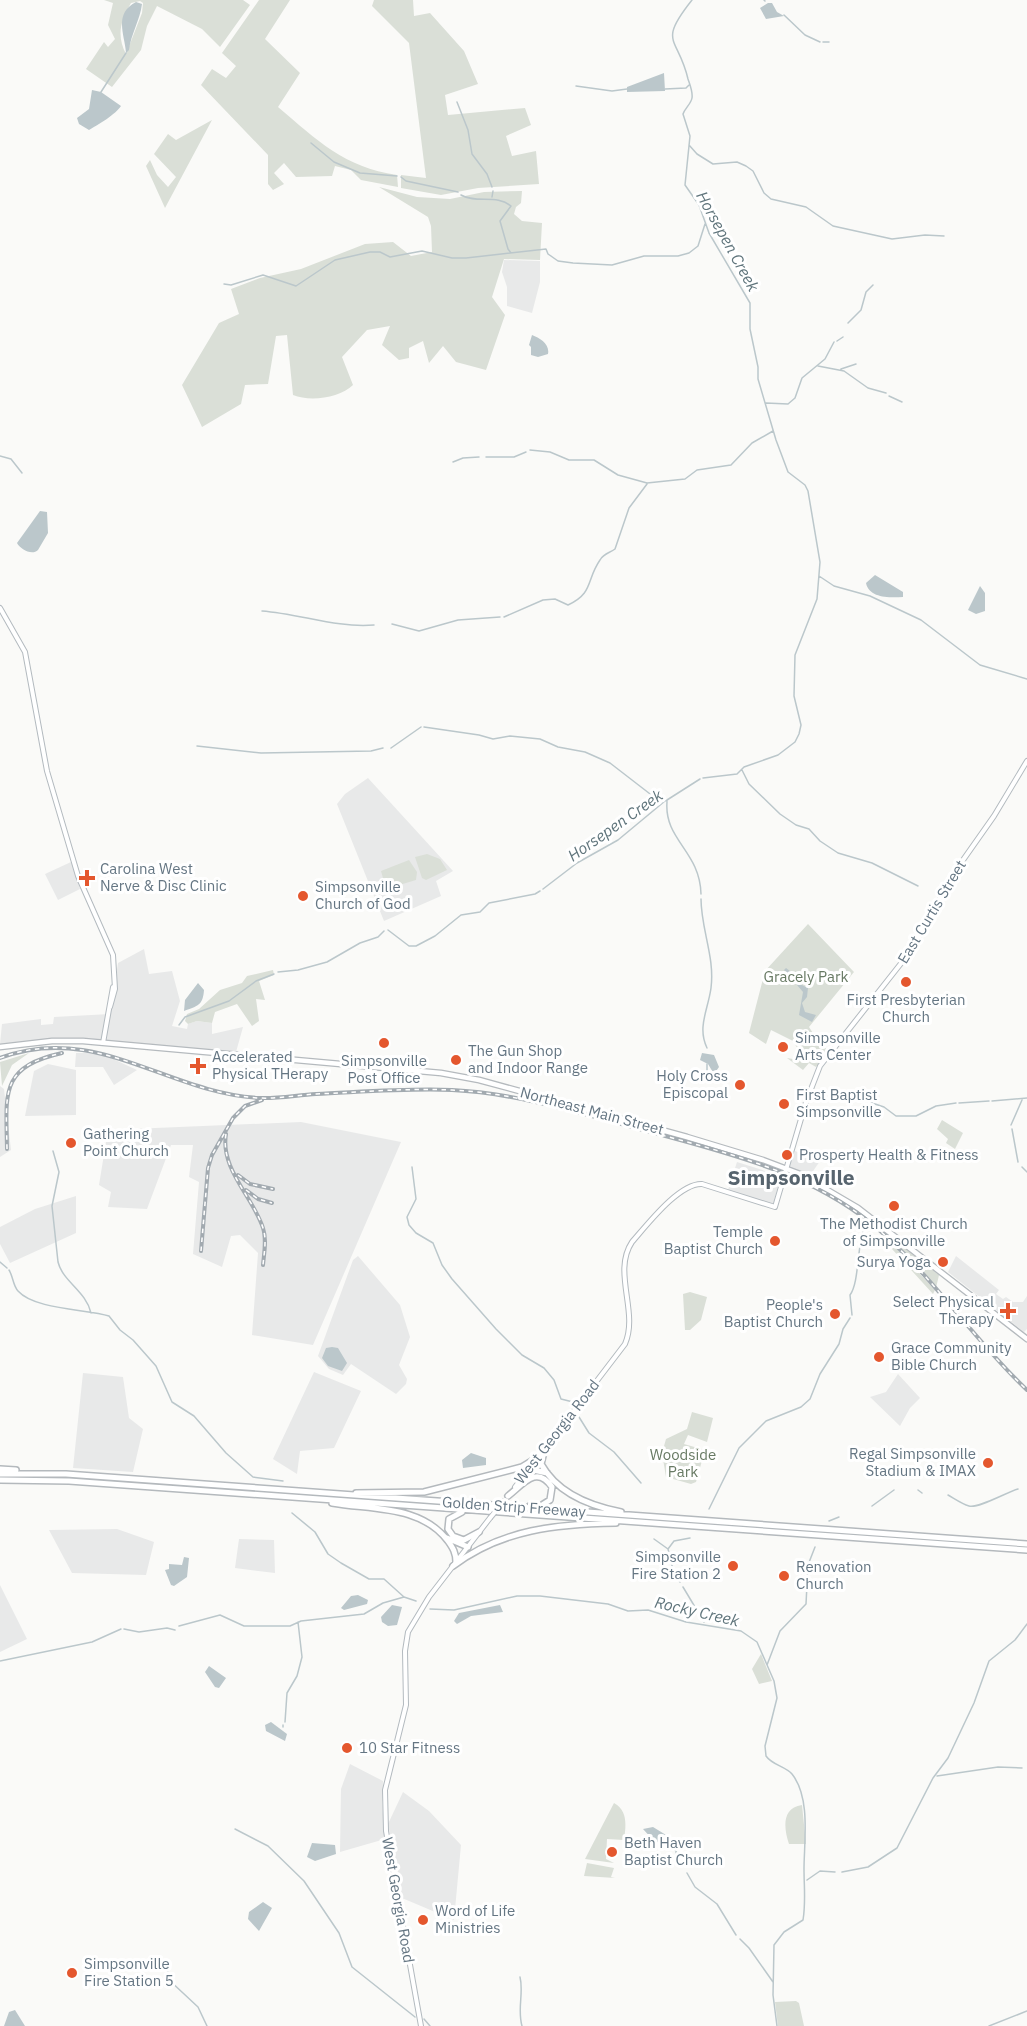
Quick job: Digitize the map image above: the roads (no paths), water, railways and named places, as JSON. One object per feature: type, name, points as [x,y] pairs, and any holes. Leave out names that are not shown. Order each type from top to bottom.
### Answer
[{"type":"highway","points":[[545,1448],[541,1464],[548,1474],[587,1503],[650,1520]]},
{"type":"highway","points":[[314,1493],[424,1492],[522,1467],[540,1456]]},
{"type":"highway","points":[[0,1469],[66,1474]]},
{"type":"highway","points":[[529,1469],[548,1474]]},
{"type":"highway","name":"Golden Strip Freeway","points":[[0,1474],[66,1474],[513,1507],[1027,1550]]},
{"type":"highway","points":[[506,1498],[529,1478],[539,1475],[546,1478],[552,1487],[550,1500],[542,1505],[513,1507]]},
{"type":"highway","name":"Golden Strip Freeway","points":[[0,1481],[69,1481],[472,1510],[1027,1544]]},
{"type":"highway","points":[[300,1497],[410,1514],[427,1521],[443,1536],[454,1551],[455,1564],[484,1545],[555,1526],[650,1520]]},
{"type":"highway","points":[[472,1510],[453,1514],[448,1528],[453,1536],[460,1540],[479,1532]]},
{"type":"highway","points":[[443,1536],[454,1543],[468,1547]]},
{"type":"main road","points":[[0,608],[17,633],[28,662],[40,742],[83,889],[111,951],[115,984],[103,1043]]},
{"type":"main road","name":"East Curtis Street","points":[[683,1189],[693,1184],[702,1184],[775,1207],[807,1100],[823,1061],[908,955],[956,870],[996,812],[1027,761]]},
{"type":"main road","name":"Northeast Main Street","points":[[0,1047],[59,1041],[103,1043],[457,1075],[699,1141],[786,1168],[850,1202],[1027,1339]]},
{"type":"main road","name":"West Georgia Road","points":[[421,2026],[386,1832],[385,1790],[406,1705],[405,1652],[408,1632],[417,1614],[625,1344],[630,1324],[626,1252],[632,1242],[683,1189]]},
{"type":"waterway","name":"Horsepen Creek","points":[[692,0],[681,14],[673,33],[673,40],[684,65],[692,93],[691,100],[683,114],[690,136],[685,185],[699,205],[709,233],[750,303],[750,329],[758,367],[758,379],[788,472],[805,485],[808,491],[820,562],[817,599],[795,655],[794,696],[801,725],[795,742],[778,755],[744,767],[737,774],[703,778]]},
{"type":"waterway","points":[[784,15],[805,35],[820,42]]},
{"type":"waterway","points":[[823,42],[829,42]]},
{"type":"waterway","points":[[101,92],[126,53]]},
{"type":"waterway","points":[[665,89],[686,88],[689,85]]},
{"type":"waterway","points":[[576,86],[612,91],[627,89]]},
{"type":"waterway","points":[[457,102],[468,130],[472,154],[487,174],[492,187]]},
{"type":"waterway","points":[[311,143],[334,162],[360,173],[397,176]]},
{"type":"waterway","points":[[689,145],[697,154],[713,164],[737,162],[746,166],[753,171],[764,193],[771,199],[806,207],[833,226],[892,239],[925,235],[944,236]]},
{"type":"waterway","points":[[401,177],[406,181],[458,192]]},
{"type":"waterway","points":[[492,197],[493,191]]},
{"type":"waterway","points":[[461,195],[473,199],[499,200],[511,206],[500,221],[511,253]]},
{"type":"waterway","points":[[224,284],[231,285],[263,275],[296,286],[335,260],[370,252],[380,252],[390,257],[422,251],[452,258],[466,258],[546,249],[548,254],[558,261],[612,265],[644,256],[678,256],[689,253],[698,246],[705,224]]},
{"type":"waterway","points":[[848,323],[861,310],[866,292],[873,285]]},
{"type":"waterway","points":[[837,341],[843,337]]},
{"type":"waterway","points":[[766,403],[788,404],[795,398],[802,378],[825,359],[834,342]]},
{"type":"waterway","points":[[841,369],[856,364]]},
{"type":"waterway","points":[[818,366],[844,371],[868,388],[886,393]]},
{"type":"waterway","points":[[889,396],[902,402]]},
{"type":"waterway","points":[[530,450],[550,452],[569,460],[594,460],[618,475],[647,483],[685,479],[697,470],[731,465],[752,443],[773,431]]},
{"type":"waterway","points":[[486,457],[514,457],[526,452]]},
{"type":"waterway","points":[[0,456],[11,459],[22,473]]},
{"type":"waterway","points":[[453,462],[463,458],[479,457]]},
{"type":"waterway","points":[[504,617],[543,600],[555,599],[568,605],[582,596],[602,558],[615,549],[629,508],[647,484]]},
{"type":"waterway","points":[[819,576],[834,586],[870,596],[921,620],[980,665],[1027,679]]},
{"type":"waterway","points":[[262,611],[332,623],[374,625]]},
{"type":"waterway","points":[[392,624],[419,631],[458,620],[500,617]]},
{"type":"waterway","points":[[391,748],[421,727]]},
{"type":"waterway","points":[[424,727],[493,739],[510,736],[540,739],[558,747],[585,752],[610,763],[654,797],[667,801]]},
{"type":"waterway","points":[[197,746],[261,753],[371,751],[383,748]]},
{"type":"waterway","points":[[742,770],[749,784],[780,814],[796,825],[809,829],[820,841],[838,853],[872,863],[918,886]]},
{"type":"waterway","name":"Horsepen Creek","points":[[667,800],[700,779]]},
{"type":"waterway","name":"Horsepen Creek","points":[[543,889],[577,863],[618,840],[665,801]]},
{"type":"waterway","points":[[667,802],[671,826],[695,867],[701,894]]},
{"type":"waterway","name":"Horsepen Creek","points":[[388,930],[409,946],[416,946],[435,936],[461,915],[480,912],[489,903],[540,891]]},
{"type":"waterway","points":[[701,899],[712,977],[703,1026],[707,1048]]},
{"type":"waterway","name":"Horsepen Creek","points":[[278,972],[298,970],[327,962],[360,943],[378,937],[384,931]]},
{"type":"waterway","name":"Horsepen Creek","points":[[179,1025],[185,1017],[229,1001],[256,981],[274,974]]},
{"type":"waterway","points":[[707,1064],[707,1075]]},
{"type":"waterway","points":[[992,1101],[1027,1098]]},
{"type":"waterway","points":[[860,1099],[884,1107],[896,1116],[916,1116],[936,1106],[956,1103]]},
{"type":"waterway","points":[[1011,1125],[1022,1100]]},
{"type":"waterway","points":[[959,1103],[989,1101]]},
{"type":"waterway","points":[[1012,1129],[1018,1162]]},
{"type":"waterway","points":[[53,1151],[59,1172],[52,1206],[58,1262],[88,1305],[91,1313]]},
{"type":"waterway","points":[[412,1167],[416,1199],[407,1217],[409,1225],[416,1233],[433,1243],[442,1265],[452,1279],[496,1329],[522,1355],[544,1368],[554,1380],[561,1399],[573,1402]]},
{"type":"waterway","points":[[1022,1167],[1027,1172]]},
{"type":"waterway","points":[[852,1315],[850,1295],[855,1282],[863,1232]]},
{"type":"waterway","name":"Rocky Creek","points":[[0,1262],[7,1268]]},
{"type":"waterway","name":"Rocky Creek","points":[[9,1270],[16,1289],[36,1302],[109,1316],[156,1366],[172,1402],[194,1416],[226,1453],[253,1477],[283,1481]]},
{"type":"waterway","points":[[709,1509],[739,1448],[766,1421],[801,1407],[810,1399],[820,1374],[839,1344],[843,1329],[850,1318]]},
{"type":"waterway","points":[[579,1417],[589,1433],[614,1452],[641,1483]]},
{"type":"waterway","points":[[948,1495],[973,1506],[1018,1489]]},
{"type":"waterway","points":[[872,1506],[894,1490]]},
{"type":"waterway","points":[[918,1490],[922,1493]]},
{"type":"waterway","name":"Rocky Creek","points":[[292,1513],[315,1532],[328,1554],[369,1579],[384,1579],[404,1597],[416,1601]]},
{"type":"waterway","points":[[829,1521],[839,1517]]},
{"type":"waterway","points":[[668,1549],[674,1541],[690,1538]]},
{"type":"waterway","points":[[654,1539],[668,1549],[675,1578],[680,1582]]},
{"type":"waterway","points":[[767,1665],[780,1631],[806,1604],[808,1565],[815,1547]]},
{"type":"waterway","points":[[683,1587],[704,1622]]},
{"type":"waterway","name":"Rocky Creek","points":[[430,1609],[454,1610],[517,1596],[540,1596],[608,1604],[628,1611],[648,1610],[686,1622],[741,1631],[757,1642],[774,1681],[777,1698],[765,1746],[766,1756],[792,1774],[802,1795],[805,1820],[803,1920],[784,1932],[774,1945],[773,1995],[777,2026]]},
{"type":"waterway","points":[[179,1626],[220,1615],[244,1626],[290,1626],[301,1621],[364,1614],[383,1603],[404,1597]]},
{"type":"waterway","points":[[285,1722],[287,1693],[297,1676],[302,1657],[298,1622]]},
{"type":"waterway","points":[[842,1872],[868,1867],[897,1848],[933,1778],[948,1758],[974,1703],[989,1661],[1015,1640],[1027,1624]]},
{"type":"waterway","points":[[124,1629],[139,1632],[167,1628],[175,1630]]},
{"type":"waterway","points":[[0,1661],[92,1642],[121,1629]]},
{"type":"waterway","points":[[937,1776],[998,1767],[1022,1768]]},
{"type":"waterway","points":[[235,1829],[268,1846],[304,1881],[339,1933],[352,1967],[415,2017]]},
{"type":"waterway","points":[[668,1845],[676,1851],[677,1863]]},
{"type":"waterway","points":[[807,1880],[820,1871],[835,1872]]},
{"type":"waterway","points":[[687,1873],[695,1887],[717,1904],[736,1935]]},
{"type":"waterway","points":[[740,1939],[773,1982]]},
{"type":"waterway","points":[[170,1963],[168,1979],[198,2007],[207,2026]]},
{"type":"waterway","points":[[520,1977],[522,2026]]},
{"type":"waterway","points":[[989,2026],[1027,2011]]},
{"type":"waterway","points":[[424,2019],[430,2026]]},
{"type":"railway","points":[[0,1058],[35,1049],[68,1048],[131,1063],[193,1085],[259,1098],[401,1090],[452,1090],[499,1095],[568,1110],[729,1154],[818,1189],[846,1205],[872,1224],[913,1263],[1027,1390]]},
{"type":"railway","points":[[7,1149],[6,1112],[11,1085],[17,1074],[27,1066],[62,1053]]},
{"type":"railway","points":[[201,1251],[208,1168],[212,1155],[233,1118],[245,1106],[262,1100]]},
{"type":"railway","points":[[226,1134],[225,1147],[232,1171],[263,1228],[265,1242],[263,1265]]},
{"type":"railway","points":[[238,1175],[250,1184],[273,1189]]},
{"type":"railway","points":[[246,1190],[258,1199],[272,1203]]},
{"type":"place","name":"Carolina West Nerve & Disc Clinic","points":[[87,878]]},
{"type":"place","name":"Simpsonville Church of God","points":[[303,896]]},
{"type":"place","name":"First Presbyterian Church","points":[[906,982]]},
{"type":"place","name":"Simpsonville Post Office","points":[[384,1043]]},
{"type":"place","name":"Simpsonville Arts Center","points":[[783,1047]]},
{"type":"place","name":"The Gun Shop and Indoor Range","points":[[456,1060]]},
{"type":"place","name":"Accelerated Physical THerapy","points":[[198,1066]]},
{"type":"place","name":"Holy Cross Episcopal","points":[[740,1085]]},
{"type":"place","name":"First Baptist Simpsonville","points":[[784,1104]]},
{"type":"place","name":"Gathering Point Church","points":[[71,1143]]},
{"type":"place","name":"Prosperty Health & Fitness","points":[[787,1155]]},
{"type":"place","name":"The Methodist Church of Simpsonville","points":[[894,1206]]},
{"type":"place","name":"Temple Baptist Church","points":[[775,1241]]},
{"type":"place","name":"Surya Yoga","points":[[943,1262]]},
{"type":"place","name":"Select Physical Therapy","points":[[1008,1311]]},
{"type":"place","name":"People's Baptist Church","points":[[835,1314]]},
{"type":"place","name":"Grace Community Bible Church","points":[[879,1357]]},
{"type":"place","name":"Regal Simpsonville Stadium & IMAX","points":[[988,1463]]},
{"type":"place","name":"Simpsonville Fire Station 2","points":[[733,1566]]},
{"type":"place","name":"Renovation Church","points":[[784,1576]]},
{"type":"place","name":"10 Star Fitness","points":[[347,1748]]},
{"type":"place","name":"Beth Haven Baptist Church","points":[[612,1852]]},
{"type":"place","name":"Word of Life Ministries","points":[[423,1920]]},
{"type":"place","name":"Simpsonville Fire Station 5","points":[[72,1973]]},
{"type":"district","name":"Simpsonville","points":[[791,1178]]},
{"type":"park label","name":"Gracely Park","points":[[806,977]]},
{"type":"park label","name":"Woodside Park","points":[[683,1464]]}]
